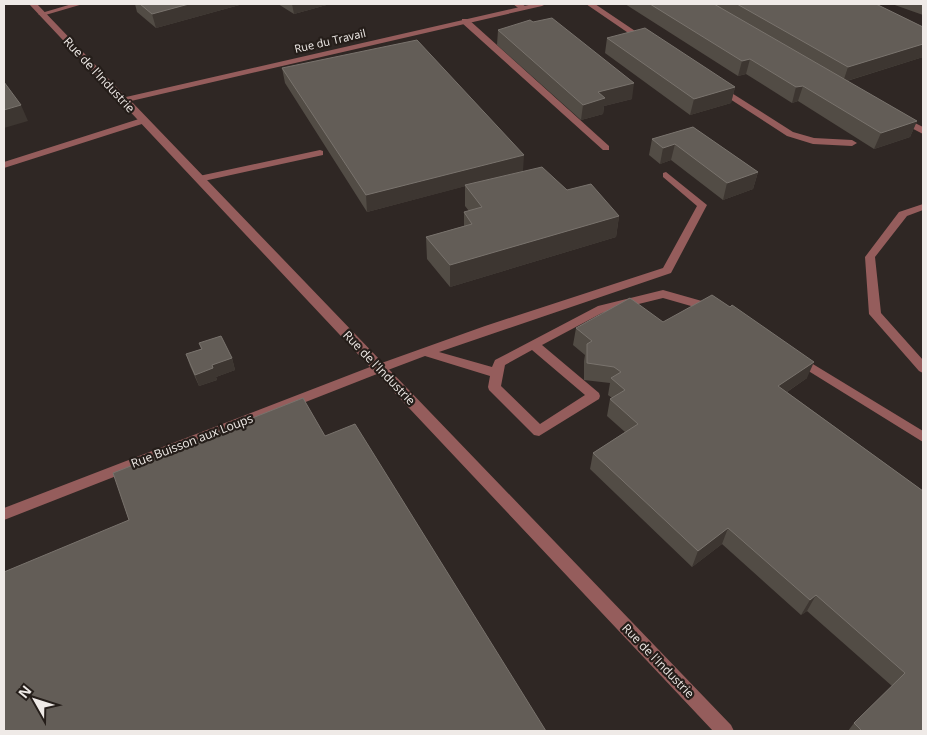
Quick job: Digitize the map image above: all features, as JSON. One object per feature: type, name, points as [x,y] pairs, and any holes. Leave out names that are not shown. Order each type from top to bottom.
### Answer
[{"type":"street","name":"Rue de l'Industrie","points":[[33,4],[142,121],[725,731]]},
{"type":"street","points":[[42,14],[79,4]]},
{"type":"street","name":"Rue du Travail","points":[[124,100],[465,21],[520,6],[542,4]]},
{"type":"street","points":[[590,4],[656,47]]},
{"type":"street","points":[[465,21],[606,148]]},
{"type":"street","points":[[715,85],[790,134],[813,141],[852,143]]},
{"type":"street","points":[[888,112],[923,131]]},
{"type":"street","points":[[4,166],[142,121]]},
{"type":"street","points":[[199,179],[320,153]]},
{"type":"street","name":"Rue Buisson aux Loups","points":[[4,514],[380,368],[667,270],[702,204],[666,174]]},
{"type":"street","points":[[923,207],[903,214],[870,257],[875,314],[923,368]]},
{"type":"street","points":[[534,344],[594,396],[539,431],[494,387],[499,363],[534,344],[598,310],[663,294],[716,309],[725,314]]},
{"type":"street","points":[[425,352],[497,374]]},
{"type":"street","points":[[791,355],[923,437]]},
{"type":"building","points":[[140,4],[189,4],[152,14]]},
{"type":"building","points":[[650,4],[714,4],[917,121],[881,133],[803,86],[796,87],[750,59],[742,61]]},
{"type":"building","points":[[737,4],[876,4],[923,27],[923,44],[848,67]]},
{"type":"building","points":[[552,18],[634,83],[598,92],[605,98],[583,105],[498,30],[530,20],[533,22]]},
{"type":"building","points":[[645,28],[735,87],[694,99],[607,38]]},
{"type":"building","points":[[417,40],[524,155],[366,195],[282,68]]},
{"type":"building","points":[[4,82],[21,105],[4,110]]},
{"type":"building","points":[[693,127],[758,172],[727,183],[675,144],[663,148],[652,139]]},
{"type":"building","points":[[542,167],[567,190],[591,184],[619,216],[450,265],[426,237],[472,224],[464,212],[482,207],[465,185]]},
{"type":"building","points":[[712,295],[730,307],[732,305],[814,362],[778,386],[923,491],[923,731],[862,731],[854,723],[905,673],[816,595],[810,600],[728,528],[698,551],[593,453],[638,424],[610,399],[625,390],[611,378],[621,372],[614,367],[587,363],[587,344],[592,341],[576,328],[630,298],[663,322]]},
{"type":"building","points":[[221,336],[232,358],[212,365],[213,368],[195,375],[186,354],[202,349],[199,343]]},
{"type":"building","points":[[303,398],[325,436],[355,424],[546,731],[4,731],[4,572],[129,520],[113,473]]}]
